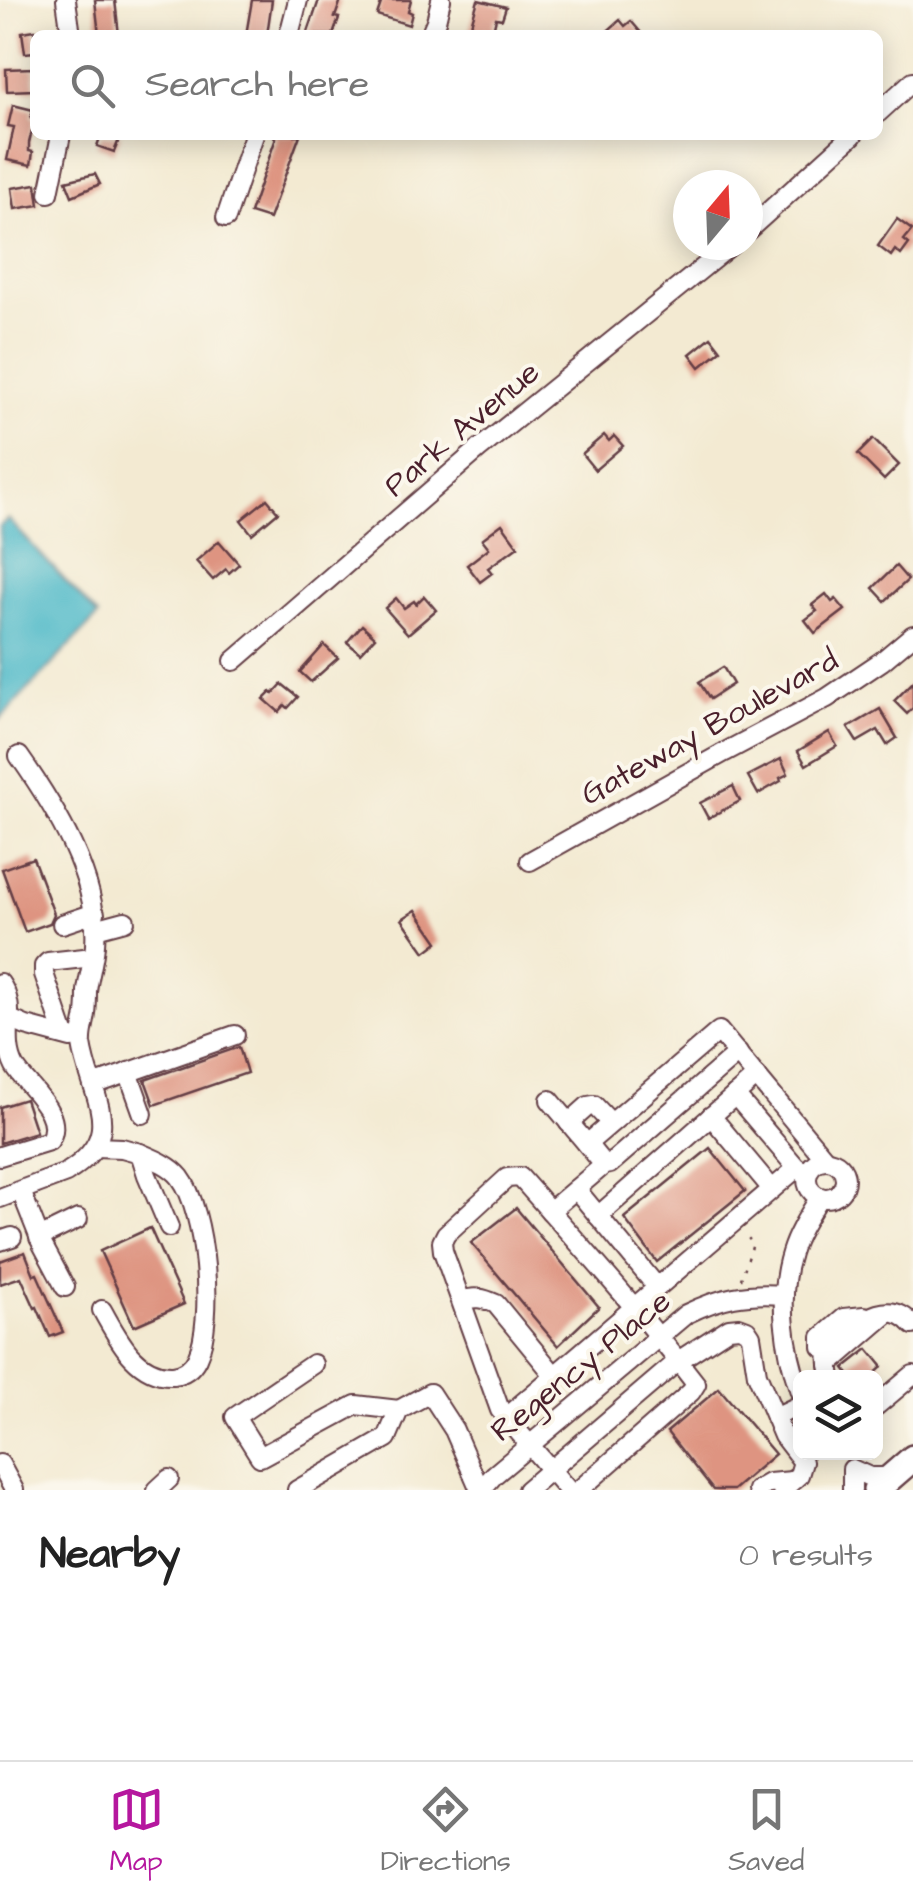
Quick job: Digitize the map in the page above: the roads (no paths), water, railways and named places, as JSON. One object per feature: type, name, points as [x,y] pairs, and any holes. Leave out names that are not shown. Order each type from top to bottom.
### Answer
[{"type":"highway","points":[[883,1484],[913,1458]]},
{"type":"street","points":[[66,0],[71,30]]},
{"type":"street","points":[[290,30],[298,0]]},
{"type":"street","points":[[432,30],[441,0]]},
{"type":"street","points":[[883,108],[913,81]]},
{"type":"street","points":[[49,193],[60,140]]},
{"type":"street","points":[[226,218],[252,140]]},
{"type":"street","points":[[763,217],[848,140]]},
{"type":"street","name":"Park Avenue","points":[[234,661],[478,449],[712,260]]},
{"type":"street","name":"Gateway Boulevard","points":[[530,861],[826,698],[913,636]]},
{"type":"street","points":[[20,756],[45,793],[74,853],[88,884],[95,921],[93,958],[73,1038]]},
{"type":"street","points":[[62,924],[125,921]]},
{"type":"street","points":[[0,1198],[66,1172],[96,1147],[102,1127],[93,1085],[44,974],[48,962],[93,958]]},
{"type":"street","points":[[0,983],[8,994],[4,1017],[9,1055],[44,1102],[54,1125],[49,1142],[0,1156]]},
{"type":"street","points":[[4,1017],[73,1038]]},
{"type":"street","points":[[587,1144],[719,1031],[826,1160],[842,1170],[844,1183],[838,1194],[826,1198],[814,1195],[802,1170],[735,1095]]},
{"type":"street","points":[[93,1085],[235,1035]]},
{"type":"street","points":[[550,1211],[738,1054]]},
{"type":"street","points":[[128,1072],[143,1114]]},
{"type":"street","points":[[598,1216],[757,1076]]},
{"type":"street","points":[[550,1100],[604,1165]]},
{"type":"street","points":[[569,1123],[594,1105],[612,1123]]},
{"type":"street","points":[[711,1116],[772,1189]]},
{"type":"street","points":[[96,1147],[140,1153],[169,1168],[192,1199],[200,1224],[206,1310],[197,1358],[184,1373],[174,1375],[143,1367],[119,1339],[102,1310]]},
{"type":"street","points":[[140,1153],[169,1228]]},
{"type":"street","points":[[506,1417],[772,1189],[826,1160]]},
{"type":"street","points":[[568,1490],[500,1410],[443,1251],[446,1234],[507,1178],[515,1176],[520,1176],[635,1308],[696,1384],[579,1490]]},
{"type":"street","points":[[576,1189],[657,1286]]},
{"type":"street","points":[[21,1191],[64,1286]]},
{"type":"street","points":[[795,1370],[784,1326],[784,1295],[791,1252],[820,1198]]},
{"type":"street","points":[[39,1238],[78,1219]]},
{"type":"street","name":"Regency Place","points":[[480,1490],[494,1474],[686,1314],[740,1294],[784,1295]]},
{"type":"street","points":[[462,1301],[485,1298],[496,1304],[555,1376]]},
{"type":"street","points":[[830,1367],[878,1315],[902,1315],[913,1326]]},
{"type":"street","points":[[528,1490],[678,1361],[729,1328],[739,1327],[751,1336],[757,1374],[783,1436],[803,1462],[799,1475],[787,1486],[769,1482],[757,1490]]},
{"type":"street","points":[[313,1364],[234,1416],[260,1457],[356,1404],[399,1410]]},
{"type":"street","points":[[883,1400],[913,1375]]},
{"type":"street","points":[[297,1490],[387,1438],[399,1410],[430,1392],[454,1430],[480,1490]]},
{"type":"street","points":[[776,1417],[793,1408]]},
{"type":"street","points":[[845,1460],[852,1468],[883,1484]]},
{"type":"street","points":[[0,1464],[14,1490]]},
{"type":"street","points":[[852,1468],[852,1490]]},
{"type":"water","points":[[8,519],[98,616],[0,719],[0,526]]}]
